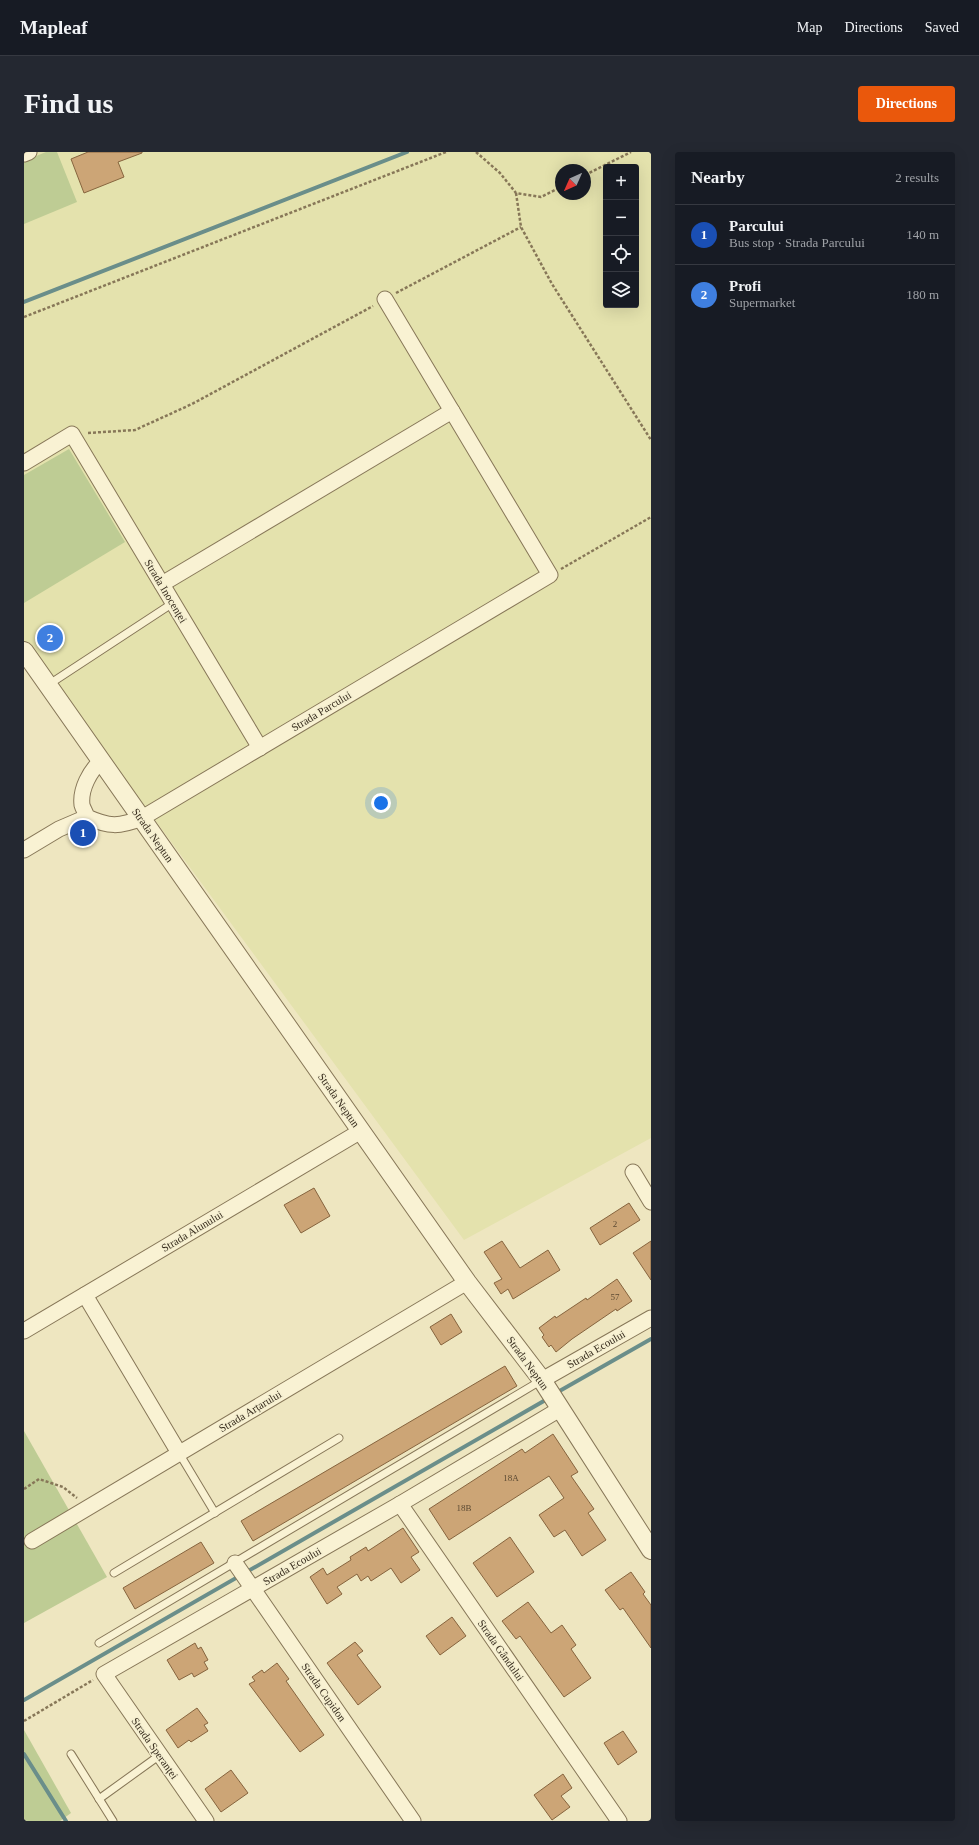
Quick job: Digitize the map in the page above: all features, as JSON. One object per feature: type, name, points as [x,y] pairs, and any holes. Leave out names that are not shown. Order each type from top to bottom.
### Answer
[{"type":"street","points":[[24,154],[29,152]]},
{"type":"street","points":[[385,299],[550,575]]},
{"type":"street","points":[[162,584],[452,411]]},
{"type":"street","points":[[24,463],[72,434]]},
{"type":"street","name":"Strada Inocenței","points":[[72,434],[260,748]]},
{"type":"street","name":"Strada Parcului","points":[[87,817],[101,823],[124,825],[142,818],[550,575]]},
{"type":"street","name":"Strada Neptun","points":[[26,659],[48,685],[467,1282],[551,1395],[651,1550]]},
{"type":"street","points":[[24,850],[60,829],[87,817],[82,804],[85,786],[93,769],[101,761]]},
{"type":"street","name":"Strada Alunului","points":[[24,1331],[361,1131]]},
{"type":"street","points":[[632,1172],[651,1202]]},
{"type":"street","name":"Strada Arțarului","points":[[32,1541],[467,1282]]},
{"type":"street","points":[[85,1295],[179,1453]]},
{"type":"street","name":"Strada Ecoului","points":[[104,1674],[250,1586],[400,1504],[551,1395],[651,1318]]},
{"type":"street","name":"Strada Gândului","points":[[400,1504],[619,1821]]},
{"type":"street","name":"Strada Cupidon","points":[[237,1567],[413,1821]]},
{"type":"street","name":"Strada Speranței","points":[[104,1674],[160,1755],[202,1820]]},
{"type":"lane","points":[[48,685],[173,603]]},
{"type":"lane","points":[[99,1643],[551,1395]]},
{"type":"lane","points":[[114,1573],[339,1438]]},
{"type":"lane","points":[[179,1453],[215,1513]]},
{"type":"lane","points":[[71,1754],[113,1821]]},
{"type":"lane","points":[[99,1799],[160,1755]]},
{"type":"path","points":[[24,317],[446,152]]},
{"type":"path","points":[[476,152],[500,173],[516,193],[521,227],[552,284],[651,440]]},
{"type":"path","points":[[591,172],[631,152]]},
{"type":"path","points":[[516,193],[541,197],[555,190]]},
{"type":"path","points":[[72,434],[135,430],[192,404],[521,227]]},
{"type":"path","points":[[550,575],[651,516]]},
{"type":"path","points":[[24,1489],[39,1479],[63,1487],[88,1508]]},
{"type":"path","points":[[24,1721],[104,1674]]},
{"type":"shaded area","points":[[24,152],[651,152],[651,1138],[464,1240],[24,642]]},
{"type":"green space","points":[[46,152],[57,152],[77,202],[24,224],[24,161]]},
{"type":"green space","points":[[69,449],[125,542],[24,603],[24,475]]},
{"type":"green space","points":[[24,1431],[107,1577],[24,1623]]},
{"type":"green space","points":[[24,1730],[71,1813],[60,1821],[24,1821]]},
{"type":"building","points":[[88,152],[142,153],[118,162],[124,177],[84,193],[71,159]]},
{"type":"building","points":[[314,1188],[330,1216],[301,1233],[284,1205]]},
{"type":"building","points":[[629,1203],[640,1220],[600,1245],[590,1228]]},
{"type":"building","points":[[502,1241],[520,1268],[548,1250],[560,1270],[513,1299],[508,1289],[501,1294],[494,1283],[502,1279],[484,1252]]},
{"type":"building","points":[[651,1241],[651,1280],[633,1253]]},
{"type":"building","points":[[617,1279],[632,1301],[617,1311],[616,1309],[572,1339],[556,1352],[551,1345],[549,1347],[542,1337],[544,1335],[539,1328],[555,1316],[556,1318],[586,1298],[587,1300]]},
{"type":"building","points":[[451,1314],[462,1332],[441,1345],[430,1327]]},
{"type":"building","points":[[505,1366],[517,1386],[253,1541],[241,1521]]},
{"type":"building","points":[[553,1434],[578,1472],[571,1476],[594,1509],[588,1513],[606,1540],[582,1556],[565,1530],[554,1537],[539,1515],[564,1498],[549,1476],[449,1540],[429,1509],[522,1449],[525,1453]]},
{"type":"building","points":[[403,1528],[419,1552],[411,1557],[420,1570],[401,1583],[391,1568],[371,1581],[368,1576],[361,1581],[357,1574],[337,1587],[342,1594],[327,1604],[310,1577],[323,1568],[327,1575],[351,1560],[350,1557],[366,1547],[368,1551]]},
{"type":"building","points":[[510,1537],[534,1572],[497,1597],[473,1563]]},
{"type":"building","points":[[201,1542],[214,1563],[135,1609],[123,1588]]},
{"type":"building","points":[[631,1572],[645,1592],[643,1594],[651,1605],[651,1648],[623,1608],[620,1610],[605,1590]]},
{"type":"building","points":[[528,1602],[551,1633],[562,1625],[576,1645],[571,1649],[591,1678],[564,1697],[520,1636],[516,1639],[502,1621]]},
{"type":"building","points":[[452,1617],[466,1636],[440,1655],[426,1636]]},
{"type":"building","points":[[355,1642],[363,1651],[357,1655],[381,1687],[358,1705],[327,1663]]},
{"type":"building","points":[[195,1643],[198,1649],[201,1647],[208,1660],[204,1662],[208,1669],[194,1677],[192,1673],[179,1680],[167,1660]]},
{"type":"building","points":[[277,1663],[289,1679],[286,1681],[324,1735],[300,1752],[249,1684],[255,1681],[252,1677],[262,1670],[264,1673]]},
{"type":"building","points":[[197,1708],[208,1723],[204,1725],[208,1731],[191,1742],[189,1740],[178,1748],[166,1730]]},
{"type":"building","points":[[623,1731],[637,1752],[618,1765],[604,1743]]},
{"type":"building","points":[[231,1770],[248,1793],[221,1812],[205,1789]]},
{"type":"building","points":[[563,1774],[572,1788],[561,1796],[570,1807],[552,1820],[534,1795]]},
{"type":"waterway","points":[[24,302],[407,152]]},
{"type":"waterway","points":[[556,1393],[651,1339]]},
{"type":"waterway","points":[[24,1700],[549,1398]]},
{"type":"waterway","points":[[24,1754],[66,1821]]},
{"type":"place","name":"Profi","points":[[50,638]]},
{"type":"place","name":"Parcului","points":[[83,833]]}]
